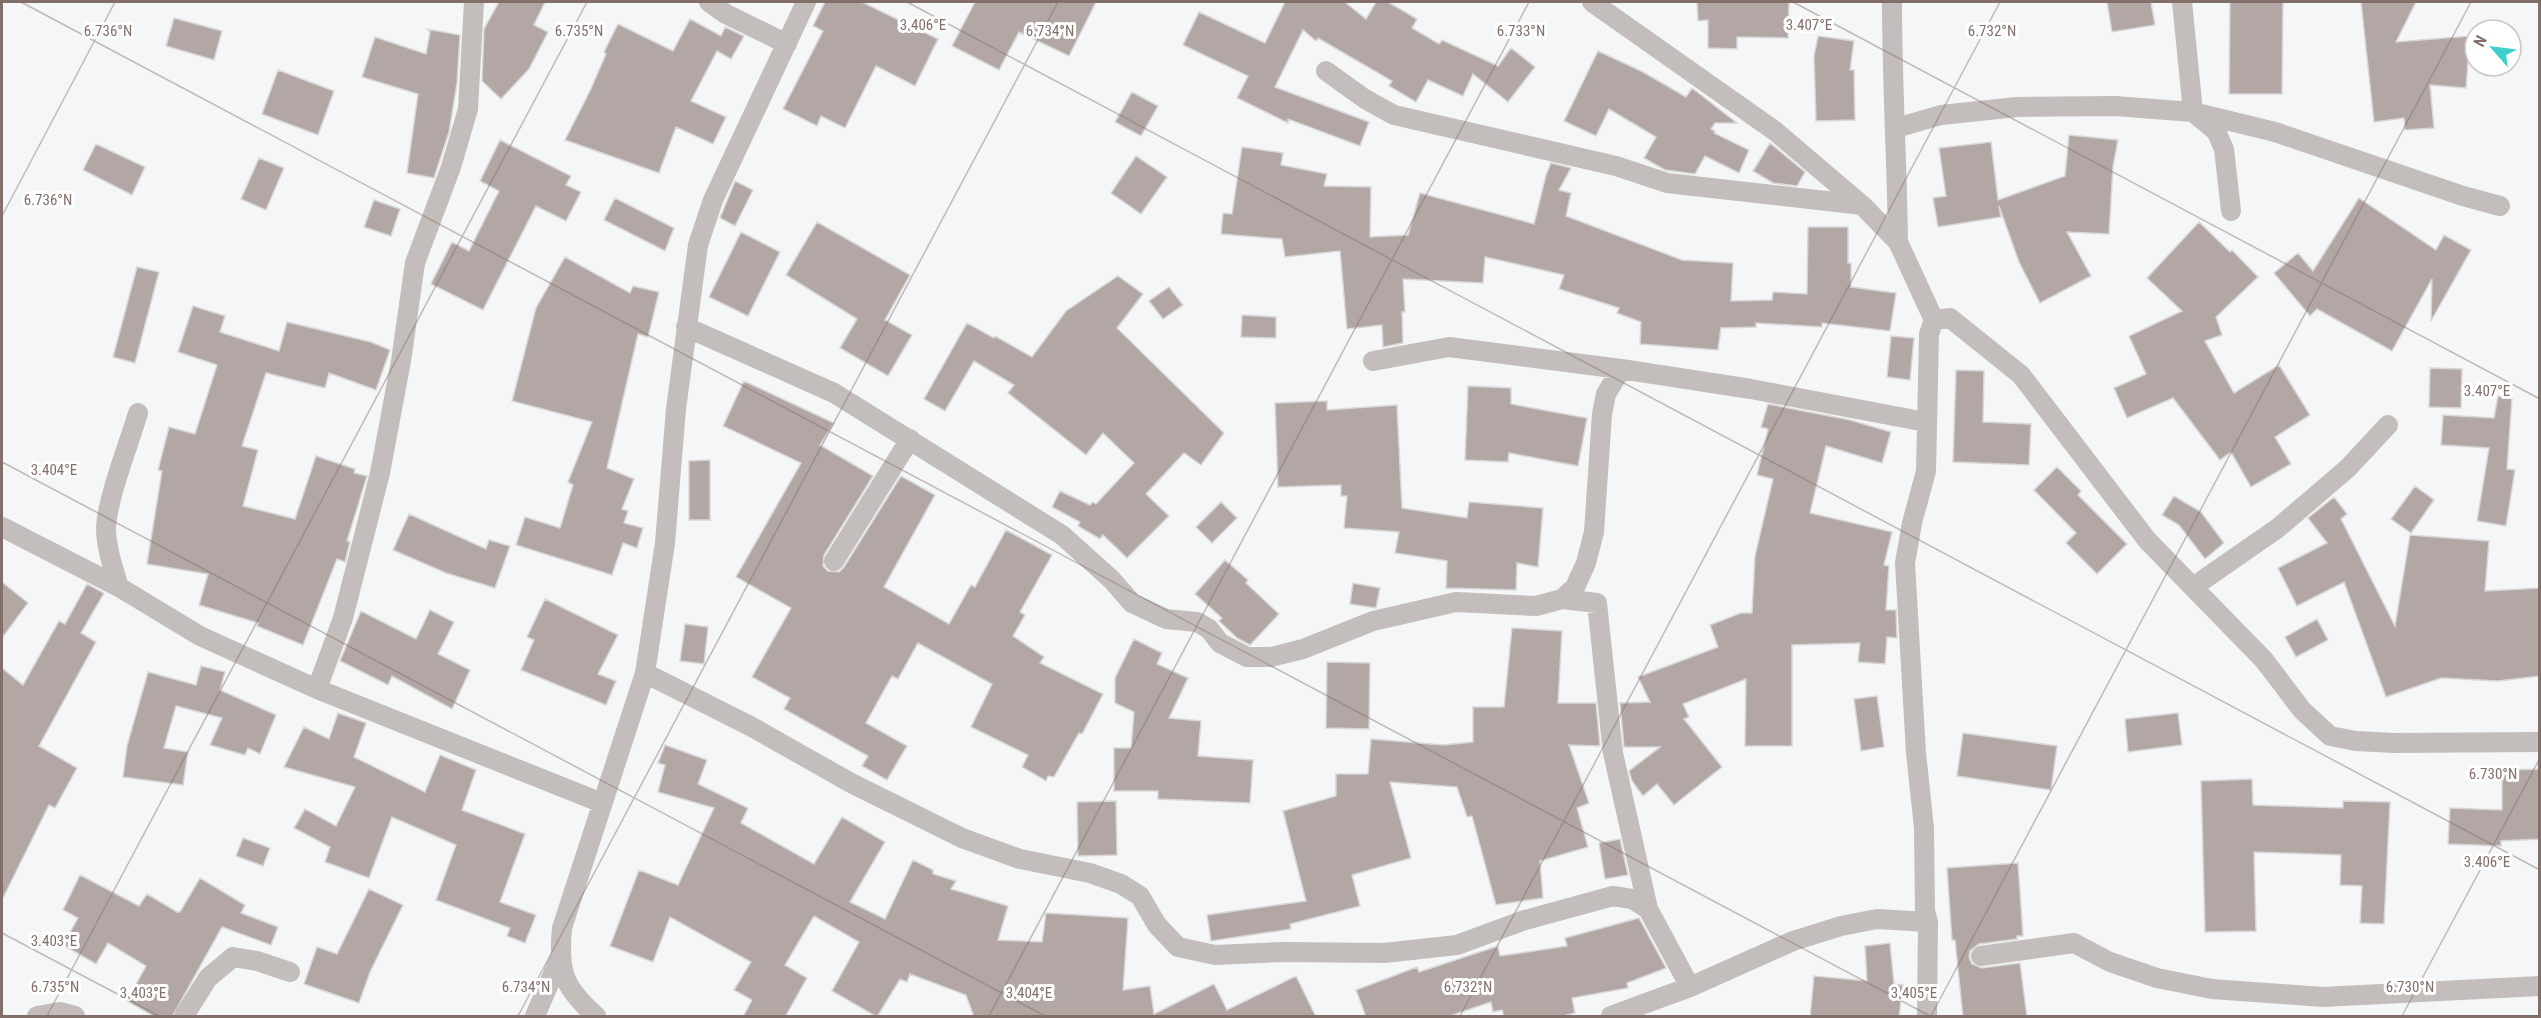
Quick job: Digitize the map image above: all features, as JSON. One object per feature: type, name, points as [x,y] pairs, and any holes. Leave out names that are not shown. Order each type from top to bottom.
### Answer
[{"type":"street","points":[[317,689],[343,618],[380,473],[401,361],[415,263],[451,167],[468,109],[474,2]]},
{"type":"street","points":[[709,2],[726,14],[787,44]]},
{"type":"street","points":[[535,1017],[560,958],[562,928],[645,673],[665,543],[676,409],[698,245],[712,200],[806,2]]},
{"type":"street","points":[[1592,2],[1775,131],[1862,205],[1898,242],[1934,320],[1929,334],[1926,471],[1912,523],[1905,563],[1916,753],[1924,828],[1928,922],[1927,1017]]},
{"type":"street","points":[[1892,2],[1898,242]]},
{"type":"street","points":[[2182,2],[2193,112],[2216,131],[2224,149],[2231,211]]},
{"type":"street","points":[[1326,71],[1365,99],[1394,114],[1605,163],[1667,183],[1862,205]]},
{"type":"street","points":[[1896,128],[1941,114],[2017,107],[2115,106],[2193,112],[2275,132],[2499,206]]},
{"type":"street","points":[[1934,320],[1950,318],[2021,375],[2147,540],[2264,660],[2302,710],[2330,736],[2356,741],[2394,743],[2540,742]]},
{"type":"street","points":[[686,327],[834,393],[1062,535],[1112,580],[1132,603],[1149,613],[1166,619],[1197,622],[1209,629],[1220,643],[1247,657],[1271,657],[1303,649],[1372,621],[1456,602],[1536,606],[1562,599],[1597,603],[1613,753],[1648,909],[1690,987]]},
{"type":"street","points":[[1373,361],[1449,347],[1621,369],[1926,422]]},
{"type":"street","points":[[1562,599],[1575,587],[1586,563],[1594,532],[1602,414],[1606,394],[1621,369]]},
{"type":"street","points":[[119,587],[111,560],[106,527],[138,413]]},
{"type":"street","points":[[2193,587],[2278,528],[2348,468],[2388,425]]},
{"type":"street","points":[[834,561],[910,439]]},
{"type":"street","points":[[2,527],[119,587],[200,636],[317,689],[602,803]]},
{"type":"street","points":[[645,673],[752,727],[851,783],[962,838],[1020,859],[1090,873],[1121,884],[1140,896],[1157,925],[1178,947],[1215,955],[1281,952],[1384,953],[1458,945],[1526,920],[1613,896],[1632,899],[1648,909]]},
{"type":"street","points":[[1611,1017],[1690,987],[1793,941],[1841,926],[1876,919],[1928,922]]},
{"type":"street","points":[[1981,957],[2074,943],[2109,962],[2157,978],[2212,989],[2323,997],[2540,986]]},
{"type":"street","points":[[184,1017],[208,978],[233,957],[290,972]]},
{"type":"street","points":[[560,958],[568,986],[595,1016]]},
{"type":"street","points":[[38,1017],[60,1012],[75,1017]]},
{"type":"street","points":[[590,1017],[595,1016]]},
{"type":"building","points":[[499,2],[545,2],[534,25],[548,32],[529,69],[501,99],[482,81],[484,29]]},
{"type":"building","points":[[825,2],[862,2],[938,39],[915,86],[876,66],[845,128],[821,116],[817,126],[783,109],[823,31],[813,26]]},
{"type":"building","points":[[975,2],[1096,2],[1069,56],[1019,32],[999,70],[952,46]]},
{"type":"building","points":[[1285,2],[1345,2],[1366,19],[1376,2],[1388,2],[1417,19],[1412,28],[1439,44],[1442,40],[1498,66],[1511,48],[1535,67],[1508,102],[1473,74],[1463,96],[1428,80],[1416,102],[1389,86],[1392,81],[1318,38],[1316,41],[1303,30],[1275,87],[1369,122],[1360,146],[1288,119],[1288,123],[1237,98],[1248,76],[1183,45],[1199,12],[1265,43]]},
{"type":"building","points":[[1697,2],[1789,2],[1788,38],[1737,37],[1737,49],[1708,48],[1708,20],[1698,21]]},
{"type":"building","points":[[2107,2],[2151,2],[2155,25],[2112,32]]},
{"type":"building","points":[[2230,2],[2283,2],[2282,94],[2229,94]]},
{"type":"building","points":[[2361,2],[2416,2],[2396,42],[2463,37],[2463,78],[2467,78],[2466,88],[2430,85],[2434,128],[2405,130],[2404,118],[2374,122]]},
{"type":"building","points":[[174,18],[222,31],[214,60],[166,46]]},
{"type":"building","points":[[690,19],[721,36],[725,27],[744,36],[731,59],[717,51],[691,101],[726,117],[713,144],[676,127],[659,173],[565,140],[590,91],[606,54],[604,52],[618,24],[673,51]]},
{"type":"building","points":[[427,29],[460,35],[457,83],[449,132],[434,178],[407,173],[418,94],[362,77],[375,37],[426,54],[430,32]]},
{"type":"building","points":[[1818,36],[1854,41],[1850,70],[1854,70],[1855,120],[1816,121],[1814,56]]},
{"type":"building","points":[[1598,51],[1643,72],[1686,97],[1692,88],[1737,123],[1715,123],[1711,129],[1715,131],[1714,133],[1749,150],[1739,173],[1705,156],[1695,174],[1665,170],[1644,158],[1656,137],[1609,109],[1596,136],[1564,121]]},
{"type":"building","points":[[278,70],[334,91],[318,135],[262,114]]},
{"type":"building","points":[[1132,92],[1158,106],[1141,136],[1115,122]]},
{"type":"building","points":[[2069,135],[2118,140],[2113,167],[2109,234],[2067,232],[2091,276],[2040,303],[2019,262],[1999,206],[2001,217],[1938,227],[1933,198],[1946,196],[1939,148],[1991,142],[1998,200],[2065,176]]},
{"type":"building","points":[[500,140],[571,176],[566,185],[581,192],[566,221],[536,206],[483,310],[431,284],[452,242],[469,251],[499,191],[480,181]]},
{"type":"building","points":[[1770,143],[1805,172],[1797,186],[1773,183],[1753,171]]},
{"type":"building","points":[[96,144],[145,167],[132,195],[83,170]]},
{"type":"building","points":[[1242,147],[1283,153],[1281,165],[1327,174],[1324,186],[1371,187],[1370,237],[1408,235],[1420,193],[1534,224],[1551,163],[1571,168],[1559,190],[1571,193],[1566,216],[1682,260],[1733,263],[1731,301],[1772,300],[1773,292],[1807,294],[1808,227],[1848,227],[1851,287],[1896,293],[1890,331],[1822,323],[1822,327],[1756,323],[1756,327],[1721,328],[1718,350],[1640,344],[1641,322],[1617,313],[1619,308],[1559,289],[1564,275],[1485,257],[1483,283],[1403,279],[1405,312],[1402,312],[1403,343],[1383,347],[1382,325],[1347,329],[1340,251],[1285,257],[1282,239],[1221,234],[1223,213],[1232,214]]},
{"type":"building","points":[[1136,156],[1167,177],[1141,214],[1111,193]]},
{"type":"building","points":[[259,158],[284,168],[266,210],[241,199]]},
{"type":"building","points":[[735,181],[753,190],[735,226],[720,218]]},
{"type":"building","points":[[615,198],[674,228],[665,251],[604,220]]},
{"type":"building","points":[[2359,198],[2436,250],[2444,235],[2471,250],[2431,321],[2432,279],[2392,351],[2317,309],[2310,316],[2274,273],[2298,253],[2313,271]]},
{"type":"building","points":[[374,200],[400,209],[391,236],[364,227]]},
{"type":"building","points":[[817,222],[910,275],[885,320],[912,335],[888,376],[840,348],[857,319],[786,275]]},
{"type":"building","points":[[2199,222],[2230,252],[2232,250],[2258,277],[2216,317],[2222,335],[2205,341],[2234,393],[2279,365],[2310,415],[2275,437],[2291,464],[2251,487],[2231,452],[2220,460],[2173,398],[2127,418],[2114,388],[2146,374],[2129,336],[2182,311],[2147,278]]},
{"type":"building","points":[[741,232],[780,252],[748,316],[709,297]]},
{"type":"building","points":[[565,257],[630,293],[633,286],[659,292],[648,337],[638,334],[607,468],[634,479],[622,509],[628,511],[624,523],[643,528],[637,548],[623,543],[612,575],[516,545],[525,517],[560,528],[573,485],[568,482],[592,422],[512,401],[536,308]]},
{"type":"building","points":[[137,267],[159,272],[135,363],[113,357]]},
{"type":"building","points":[[1118,276],[1143,294],[1117,328],[1224,433],[1201,465],[1184,453],[1146,494],[1169,516],[1127,558],[1103,535],[1100,539],[1078,526],[1080,522],[1052,507],[1060,491],[1090,505],[1093,502],[1096,504],[1134,463],[1103,433],[1086,455],[1008,393],[1014,385],[974,361],[945,411],[924,399],[967,323],[1032,357],[1066,311]]},
{"type":"building","points":[[1169,287],[1183,305],[1163,319],[1149,301]]},
{"type":"building","points":[[193,306],[225,316],[220,332],[279,351],[287,322],[371,342],[390,350],[376,390],[329,373],[325,388],[266,373],[242,446],[258,450],[243,506],[295,519],[316,456],[355,469],[354,473],[367,476],[347,541],[350,542],[345,562],[337,559],[303,645],[257,626],[258,623],[199,605],[208,574],[147,564],[162,471],[158,470],[169,427],[195,434],[217,365],[178,352]]},
{"type":"building","points":[[1242,315],[1276,317],[1276,338],[1241,337]]},
{"type":"building","points":[[1891,336],[1914,338],[1910,380],[1887,377]]},
{"type":"building","points":[[2430,368],[2462,369],[2461,408],[2429,407]]},
{"type":"building","points":[[1956,370],[1984,371],[1983,422],[2031,424],[2029,465],[1953,462]]},
{"type":"building","points":[[744,381],[834,423],[820,445],[873,476],[824,555],[823,566],[828,571],[839,572],[844,567],[901,476],[935,495],[884,587],[949,624],[971,585],[975,587],[1006,530],[1052,555],[1020,612],[1025,615],[1013,636],[1044,657],[1040,663],[1103,694],[1082,734],[1079,733],[1054,777],[1048,776],[1046,781],[1022,767],[1028,755],[971,727],[992,684],[918,643],[898,679],[892,676],[866,723],[907,746],[887,780],[862,766],[868,756],[784,709],[790,698],[752,677],[791,608],[736,577],[801,463],[723,426]]},
{"type":"building","points":[[1468,386],[1511,388],[1511,404],[1587,418],[1578,466],[1509,453],[1508,462],[1465,460]]},
{"type":"building","points":[[2498,396],[2512,398],[2507,469],[2515,470],[2506,526],[2477,521],[2489,448],[2441,445],[2443,415],[2494,418]]},
{"type":"building","points":[[1327,401],[1327,410],[1397,405],[1402,508],[1467,518],[1469,502],[1543,508],[1538,567],[1517,563],[1516,590],[1446,588],[1447,561],[1395,553],[1399,532],[1344,528],[1347,496],[1341,496],[1341,485],[1278,487],[1275,403]]},
{"type":"building","points":[[1768,404],[1850,420],[1891,432],[1882,463],[1826,446],[1810,513],[1892,532],[1884,565],[1889,566],[1886,610],[1896,610],[1897,638],[1887,637],[1885,664],[1858,662],[1860,643],[1792,645],[1792,746],[1745,746],[1746,679],[1683,704],[1689,717],[1684,719],[1722,767],[1674,805],[1657,784],[1643,796],[1632,781],[1629,771],[1660,747],[1624,747],[1620,703],[1650,702],[1638,677],[1718,647],[1710,625],[1741,613],[1752,613],[1755,556],[1773,479],[1757,475],[1768,429],[1761,427]]},
{"type":"building","points":[[710,460],[710,520],[689,520],[689,461]]},
{"type":"building","points":[[2057,467],[2081,491],[2078,495],[2127,544],[2097,574],[2066,543],[2076,533],[2034,490]]},
{"type":"building","points":[[2415,486],[2434,500],[2411,533],[2391,519]]},
{"type":"building","points":[[2174,496],[2201,512],[2224,543],[2205,559],[2179,525],[2162,515]]},
{"type":"building","points":[[2334,497],[2347,514],[2341,519],[2395,626],[2410,535],[2489,541],[2485,591],[2540,588],[2540,676],[2498,681],[2441,678],[2386,697],[2344,582],[2297,606],[2278,568],[2327,543],[2308,518]]},
{"type":"building","points":[[1221,502],[1237,518],[1212,543],[1196,527]]},
{"type":"building","points":[[409,514],[486,549],[489,540],[510,546],[495,588],[446,573],[393,550]]},
{"type":"building","points":[[1225,560],[1248,580],[1246,583],[1279,614],[1250,645],[1237,638],[1219,621],[1222,618],[1195,594]]},
{"type":"building","points":[[2,582],[28,603],[2,638]]},
{"type":"building","points":[[1353,583],[1380,588],[1376,608],[1350,604]]},
{"type":"building","points":[[87,584],[104,593],[81,633],[96,642],[39,746],[77,768],[55,808],[49,805],[2,900],[2,668],[23,685],[59,621],[65,624]]},
{"type":"building","points":[[545,599],[618,635],[598,674],[616,681],[606,705],[521,670],[534,640],[527,637]]},
{"type":"building","points":[[430,610],[454,622],[438,654],[470,670],[452,709],[392,676],[388,685],[340,661],[361,611],[416,639]]},
{"type":"building","points":[[2317,619],[2328,640],[2296,657],[2285,637]]},
{"type":"building","points":[[685,624],[708,627],[704,664],[680,661]]},
{"type":"building","points":[[1512,628],[1562,631],[1558,703],[1596,703],[1600,746],[1569,745],[1589,803],[1577,808],[1588,847],[1540,861],[1543,898],[1496,905],[1472,816],[1467,817],[1457,787],[1390,782],[1411,858],[1352,875],[1360,906],[1290,924],[1291,929],[1211,941],[1207,915],[1306,901],[1283,811],[1336,796],[1336,774],[1368,774],[1371,739],[1443,745],[1473,742],[1473,707],[1504,707]]},
{"type":"building","points":[[1134,639],[1162,653],[1157,664],[1188,678],[1169,718],[1201,721],[1198,756],[1253,760],[1250,803],[1158,799],[1158,791],[1114,791],[1114,748],[1131,748],[1134,712],[1115,703],[1115,678]]},
{"type":"building","points":[[1327,662],[1370,663],[1369,729],[1326,728]]},
{"type":"building","points":[[201,666],[225,672],[220,690],[276,715],[260,754],[248,748],[245,755],[210,745],[222,718],[176,706],[164,748],[188,752],[183,785],[123,777],[127,746],[148,672],[196,685]]},
{"type":"building","points":[[1877,696],[1884,747],[1861,751],[1854,699]]},
{"type":"building","points":[[338,713],[366,723],[354,757],[425,792],[440,755],[476,770],[462,810],[525,834],[500,902],[536,915],[525,943],[507,936],[510,928],[436,900],[456,845],[392,817],[369,878],[325,862],[330,847],[294,828],[305,809],[336,826],[355,787],[284,767],[304,727],[329,739]]},
{"type":"building","points":[[2178,713],[2182,745],[2128,752],[2125,719]]},
{"type":"building","points":[[1963,733],[2057,746],[2051,790],[1957,776]]},
{"type":"building","points":[[665,745],[707,760],[698,784],[748,808],[741,823],[814,864],[842,817],[885,842],[850,902],[885,919],[913,860],[933,870],[933,874],[956,881],[951,889],[1008,906],[998,940],[1042,942],[1046,913],[1128,918],[1123,990],[1150,986],[1154,1014],[1214,984],[1227,1010],[1296,976],[1316,1017],[974,1017],[966,995],[910,974],[907,982],[900,979],[877,1017],[832,991],[859,942],[814,916],[785,965],[807,978],[785,1017],[743,1017],[752,1000],[734,990],[751,962],[670,917],[653,962],[610,946],[639,870],[678,885],[714,808],[658,792],[665,765],[658,763]]},
{"type":"building","points":[[2540,769],[2540,839],[2501,841],[2501,846],[2448,844],[2450,808],[2502,810],[2502,770]]},
{"type":"building","points":[[2252,779],[2253,805],[2343,808],[2343,801],[2390,802],[2384,924],[2360,923],[2362,886],[2340,885],[2341,855],[2254,852],[2256,931],[2205,932],[2201,781]]},
{"type":"building","points":[[1116,801],[1117,855],[1078,856],[1077,802]]},
{"type":"building","points":[[243,838],[270,848],[263,866],[236,856]]},
{"type":"building","points":[[1620,839],[1628,875],[1605,879],[1599,843]]},
{"type":"building","points":[[2018,863],[2023,936],[2017,936],[2017,939],[1979,944],[1970,951],[1969,957],[1972,964],[1982,968],[2020,963],[2027,1017],[1963,1017],[1955,940],[1952,940],[1947,868]]},
{"type":"building","points":[[80,875],[139,906],[147,894],[177,912],[180,912],[200,878],[245,905],[241,913],[278,927],[271,945],[222,927],[172,1017],[155,1017],[127,1001],[146,966],[108,943],[96,964],[63,945],[78,918],[63,910]]},
{"type":"building","points":[[369,889],[403,905],[370,972],[359,1003],[304,984],[317,947],[337,954]]},
{"type":"building","points":[[1639,918],[1666,968],[1627,983],[1628,988],[1572,998],[1575,1013],[1559,1017],[1504,1017],[1502,1010],[1493,1012],[1491,1002],[1447,1017],[1366,1017],[1356,990],[1417,967],[1419,972],[1498,946],[1500,956],[1567,946],[1565,938]]},
{"type":"building","points":[[1890,943],[1894,984],[1903,985],[1899,1017],[1810,1017],[1814,976],[1867,981],[1865,946]]}]
